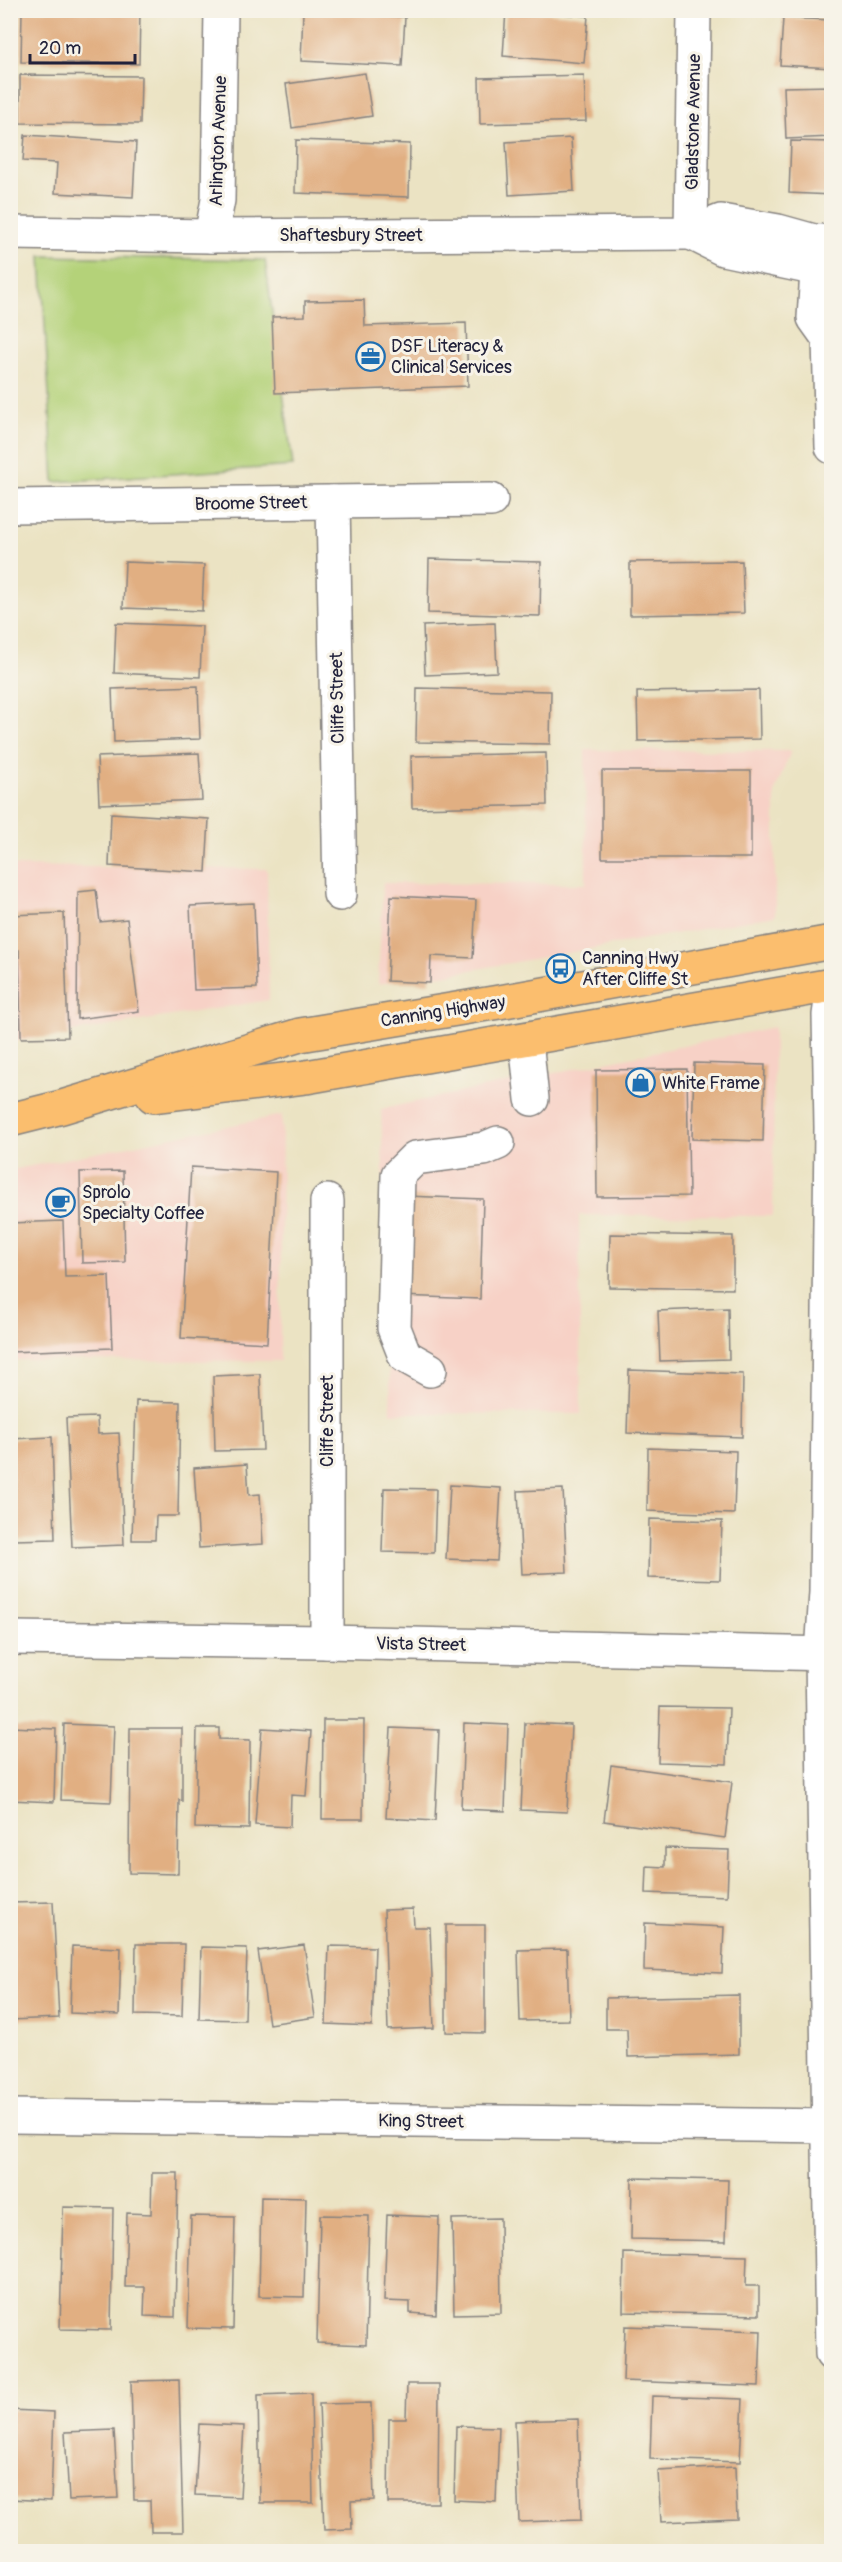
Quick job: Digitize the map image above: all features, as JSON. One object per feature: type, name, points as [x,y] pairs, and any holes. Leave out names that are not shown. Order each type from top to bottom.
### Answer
[{"type":"highway","name":"Canning Highway","points":[[10,1120],[62,1107],[300,1035],[505,1001],[831,942]]},
{"type":"highway","name":"Canning Highway","points":[[62,1107],[306,1077],[831,985]]},
{"type":"street","name":"Arlington Avenue","points":[[211,236],[218,201],[221,10]]},
{"type":"street","name":"Gladstone Avenue","points":[[691,233],[694,10]]},
{"type":"street","name":"Shaftesbury Street","points":[[10,233],[211,236],[691,233],[721,221],[825,254]]},
{"type":"street","points":[[825,254],[814,318],[830,337],[831,447]]},
{"type":"street","name":"Broome Street","points":[[10,506],[491,500]]},
{"type":"street","name":"Cliffe Street","points":[[333,502],[340,894]]},
{"type":"street","points":[[831,994],[829,1015],[831,1128],[826,1592],[831,2354]]},
{"type":"street","points":[[526,1040],[531,1099]]},
{"type":"street","points":[[430,1370],[405,1356],[394,1328],[398,1175],[415,1158],[484,1149],[498,1143]]},
{"type":"street","name":"Cliffe Street","points":[[327,1201],[327,1642]]},
{"type":"street","name":"Vista Street","points":[[10,1638],[327,1642],[827,1654]]},
{"type":"street","name":"King Street","points":[[10,2116],[830,2126]]},
{"type":"shaded area","points":[[585,750],[791,751],[775,791],[775,916],[449,974],[378,984],[383,883],[586,884]]},
{"type":"shaded area","points":[[11,866],[267,869],[269,1000],[11,1042]]},
{"type":"shaded area","points":[[774,1027],[773,1216],[579,1215],[581,1414],[391,1413],[381,1109]]},
{"type":"shaded area","points":[[282,1115],[280,1361],[11,1360],[11,1170]]},
{"type":"green space","points":[[41,256],[265,260],[293,466],[54,482]]},
{"type":"building","points":[[22,10],[140,12],[139,64],[21,62]]},
{"type":"building","points":[[506,10],[588,16],[584,63],[503,56]]},
{"type":"building","points":[[303,12],[405,17],[402,66],[301,61]]},
{"type":"building","points":[[783,18],[832,20],[832,68],[780,65]]},
{"type":"building","points":[[365,73],[372,116],[292,128],[286,84]]},
{"type":"building","points":[[20,75],[141,76],[140,124],[20,123]]},
{"type":"building","points":[[584,75],[586,121],[480,124],[479,78]]},
{"type":"building","points":[[832,86],[832,137],[786,139],[784,87]]},
{"type":"building","points":[[25,135],[136,142],[133,197],[55,193],[57,163],[23,161]]},
{"type":"building","points":[[571,138],[574,191],[509,195],[506,142]]},
{"type":"building","points":[[296,140],[410,144],[409,197],[295,193]]},
{"type":"building","points":[[791,141],[832,142],[832,195],[789,193]]},
{"type":"building","name":"DSF Literacy & Clinical Services","points":[[364,300],[365,326],[466,323],[468,386],[275,393],[272,317],[305,316],[305,301]]},
{"type":"building","points":[[429,559],[541,562],[540,616],[428,613]]},
{"type":"building","points":[[742,561],[744,613],[630,615],[630,562]]},
{"type":"building","points":[[125,562],[204,565],[202,611],[123,608]]},
{"type":"building","points":[[116,623],[202,626],[200,677],[114,673]]},
{"type":"building","points":[[495,623],[497,672],[425,675],[423,626]]},
{"type":"building","points":[[198,686],[200,739],[114,742],[112,689]]},
{"type":"building","points":[[417,688],[551,691],[550,744],[416,742]]},
{"type":"building","points":[[759,690],[760,739],[638,741],[637,692]]},
{"type":"building","points":[[199,753],[202,800],[99,804],[97,757]]},
{"type":"building","points":[[546,753],[547,805],[412,808],[411,756]]},
{"type":"building","points":[[602,771],[751,771],[751,858],[602,858]]},
{"type":"building","points":[[111,813],[209,819],[206,872],[109,866]]},
{"type":"building","points":[[96,890],[100,922],[127,919],[139,1011],[77,1019],[78,892]]},
{"type":"building","points":[[391,896],[476,900],[473,958],[431,956],[430,983],[387,981]]},
{"type":"building","points":[[254,903],[257,988],[194,990],[190,906]]},
{"type":"building","points":[[64,913],[68,1037],[21,1038],[19,950],[10,950],[10,915]]},
{"type":"building","points":[[694,1063],[765,1065],[763,1141],[692,1139]]},
{"type":"building","points":[[687,1069],[689,1196],[597,1197],[596,1070]]},
{"type":"building","points":[[191,1167],[276,1172],[267,1343],[181,1338]]},
{"type":"building","points":[[123,1171],[125,1262],[82,1263],[80,1172]]},
{"type":"building","points":[[406,1196],[483,1199],[480,1299],[400,1296]]},
{"type":"building","points":[[63,1221],[65,1277],[109,1276],[112,1348],[10,1352],[10,1223]]},
{"type":"building","points":[[610,1234],[733,1236],[733,1289],[609,1287]]},
{"type":"building","points":[[728,1308],[729,1359],[660,1361],[658,1311]]},
{"type":"building","points":[[629,1370],[743,1374],[742,1437],[627,1433]]},
{"type":"building","points":[[260,1374],[263,1450],[215,1451],[213,1376]]},
{"type":"building","points":[[136,1401],[180,1402],[178,1516],[156,1516],[155,1540],[132,1540]]},
{"type":"building","points":[[97,1417],[98,1434],[119,1433],[124,1545],[72,1547],[66,1418]]},
{"type":"building","points":[[52,1437],[55,1539],[14,1540],[11,1439]]},
{"type":"building","points":[[648,1448],[736,1451],[734,1514],[647,1511]]},
{"type":"building","points":[[247,1464],[249,1495],[260,1494],[263,1544],[199,1548],[194,1468]]},
{"type":"building","points":[[450,1485],[501,1488],[497,1561],[446,1559]]},
{"type":"building","points":[[384,1488],[436,1489],[434,1553],[382,1552]]},
{"type":"building","points":[[563,1489],[567,1572],[522,1574],[518,1491]]},
{"type":"building","points":[[649,1519],[722,1521],[720,1580],[648,1578]]},
{"type":"building","points":[[660,1707],[729,1708],[727,1764],[658,1762]]},
{"type":"building","points":[[323,1720],[364,1720],[363,1819],[322,1819]]},
{"type":"building","points":[[464,1723],[508,1725],[505,1811],[461,1809]]},
{"type":"building","points":[[525,1723],[571,1725],[567,1812],[521,1810]]},
{"type":"building","points":[[64,1724],[114,1726],[111,1802],[61,1800]]},
{"type":"building","points":[[10,1727],[56,1729],[54,1802],[10,1800]]},
{"type":"building","points":[[130,1728],[182,1728],[182,1801],[179,1800],[178,1874],[129,1873]]},
{"type":"building","points":[[197,1728],[219,1728],[219,1739],[250,1740],[249,1829],[195,1828]]},
{"type":"building","points":[[262,1728],[311,1731],[306,1796],[291,1795],[290,1827],[255,1825]]},
{"type":"building","points":[[391,1728],[439,1730],[435,1821],[386,1818]]},
{"type":"building","points":[[611,1765],[732,1782],[725,1838],[604,1821]]},
{"type":"building","points":[[665,1848],[729,1850],[727,1896],[646,1893],[647,1866],[665,1867]]},
{"type":"building","points":[[53,1902],[59,2018],[10,2020],[10,1903]]},
{"type":"building","points":[[413,1909],[414,1927],[430,1927],[434,2028],[388,2030],[384,1910]]},
{"type":"building","points":[[645,1923],[724,1927],[722,1973],[644,1970]]},
{"type":"building","points":[[446,1925],[485,1925],[485,2033],[446,2032]]},
{"type":"building","points":[[136,1944],[184,1944],[182,2016],[135,2015]]},
{"type":"building","points":[[304,1945],[315,2017],[269,2024],[258,1951]]},
{"type":"building","points":[[72,1946],[121,1948],[119,2015],[70,2013]]},
{"type":"building","points":[[329,1946],[375,1947],[372,2026],[326,2024]]},
{"type":"building","points":[[201,1947],[247,1948],[245,2020],[199,2019]]},
{"type":"building","points":[[567,1949],[569,2020],[520,2021],[518,1950]]},
{"type":"building","points":[[739,1995],[739,2054],[628,2057],[627,2029],[606,2029],[606,1998]]},
{"type":"building","points":[[152,2173],[178,2173],[175,2317],[144,2316],[145,2287],[125,2287],[127,2213],[151,2214]]},
{"type":"building","points":[[632,2178],[728,2180],[726,2241],[631,2239]]},
{"type":"building","points":[[261,2197],[306,2198],[304,2297],[259,2296]]},
{"type":"building","points":[[63,2207],[113,2208],[111,2330],[60,2329]]},
{"type":"building","points":[[320,2215],[369,2216],[366,2345],[317,2343]]},
{"type":"building","points":[[387,2215],[439,2217],[436,2315],[410,2313],[410,2302],[384,2301]]},
{"type":"building","points":[[191,2216],[235,2217],[233,2329],[188,2328]]},
{"type":"building","points":[[500,2218],[501,2313],[454,2314],[452,2219]]},
{"type":"building","points":[[624,2253],[747,2256],[746,2286],[759,2286],[759,2315],[623,2312]]},
{"type":"building","points":[[625,2326],[761,2331],[759,2386],[623,2381]]},
{"type":"building","points":[[179,2380],[183,2532],[151,2532],[150,2500],[134,2500],[131,2381]]},
{"type":"building","points":[[407,2384],[439,2384],[438,2503],[388,2503],[389,2419],[406,2419]]},
{"type":"building","points":[[311,2393],[313,2503],[260,2503],[258,2395]]},
{"type":"building","points":[[652,2396],[743,2399],[740,2462],[650,2459]]},
{"type":"building","points":[[371,2403],[374,2500],[351,2501],[352,2529],[324,2530],[319,2404]]},
{"type":"building","points":[[10,2410],[54,2412],[51,2501],[10,2499]]},
{"type":"building","points":[[578,2419],[581,2520],[519,2522],[515,2421]]},
{"type":"building","points":[[199,2424],[244,2426],[240,2497],[195,2495]]},
{"type":"building","points":[[456,2426],[499,2427],[496,2502],[454,2500]]},
{"type":"building","points":[[114,2430],[118,2498],[69,2500],[65,2432]]},
{"type":"building","points":[[735,2467],[737,2519],[661,2522],[658,2471]]},
{"type":"place","name":"DSF Literacy & Clinical Services","points":[[370,356]]},
{"type":"place","name":"Canning Hwy After Cliffe St","points":[[561,968]]},
{"type":"place","name":"White Frame","points":[[641,1083]]},
{"type":"place","name":"Sprolo Specialty Coffee","points":[[61,1202]]}]
